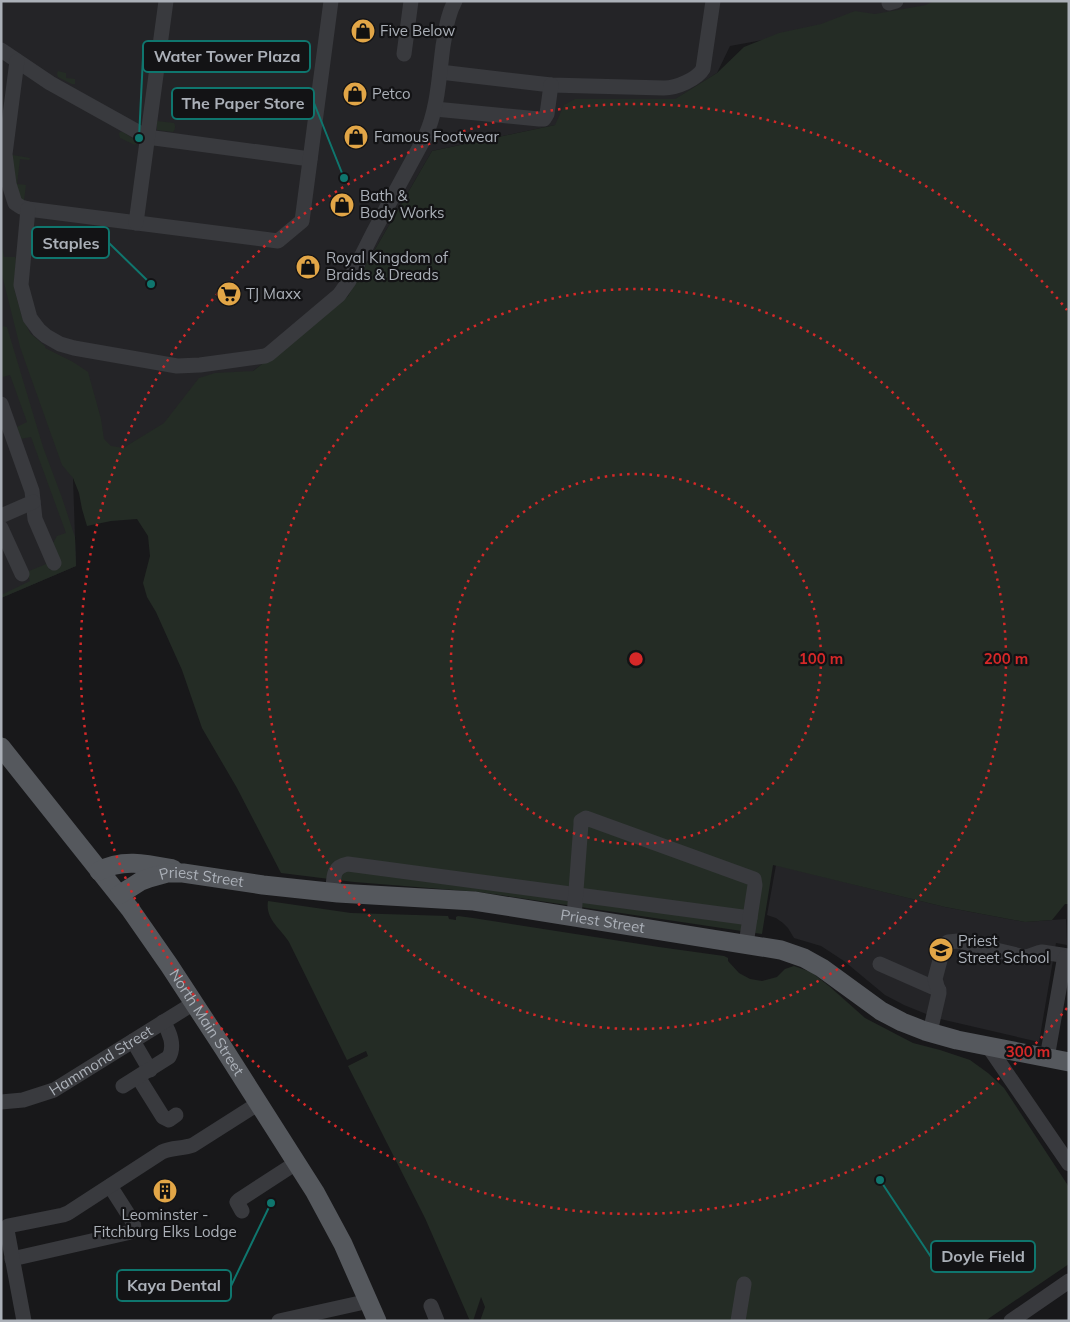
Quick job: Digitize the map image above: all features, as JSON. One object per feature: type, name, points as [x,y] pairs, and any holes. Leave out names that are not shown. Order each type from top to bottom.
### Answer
[{"type":"main road","name":"North Main Street","points":[[1,747],[144,928],[194,1003],[315,1192],[344,1244],[377,1321]]},
{"type":"main road","points":[[100,871],[114,864],[129,863],[161,866],[183,872]]},
{"type":"main road","name":"Priest Street","points":[[119,895],[149,878],[167,873],[183,872],[263,885],[333,893],[460,900],[782,950],[804,958],[822,968],[882,1011],[902,1022],[957,1040],[1069,1062]]},
{"type":"street","points":[[136,223],[166,1]]},
{"type":"street","points":[[16,61],[5,154],[8,184],[15,203],[28,209],[278,241],[302,221],[331,1]]},
{"type":"street","points":[[404,54],[411,1]]},
{"type":"street","points":[[28,209],[21,286],[30,318],[38,330],[46,336],[60,344],[74,348],[177,366],[260,358],[269,354],[339,295],[349,281],[425,137],[431,124],[434,109],[447,16],[455,1]]},
{"type":"street","points":[[440,72],[551,85],[676,87],[700,74],[703,69],[713,1]]},
{"type":"street","points":[[1,50],[50,83],[147,137],[310,159]]},
{"type":"street","points":[[434,109],[544,119],[547,114],[551,85]]},
{"type":"street","points":[[1,404],[8,442],[32,491],[35,519],[54,563]]},
{"type":"street","points":[[22,574],[2,516],[33,502]]},
{"type":"street","points":[[574,917],[581,821],[586,818],[754,879],[755,885],[746,944]]},
{"type":"street","points":[[333,893],[336,870],[348,864],[750,918]]},
{"type":"street","points":[[416,898],[417,874]]},
{"type":"street","points":[[460,900],[462,880]]},
{"type":"street","points":[[514,908],[518,887]]},
{"type":"street","points":[[930,1032],[939,990],[935,979],[944,945],[948,942],[958,941],[1025,957],[1038,952],[1068,956],[1064,961],[1047,1058]]},
{"type":"street","points":[[880,964],[939,990]]},
{"type":"street","name":"Hammond Street","points":[[1,1102],[22,1100],[54,1090],[194,1003]]},
{"type":"street","points":[[123,1086],[166,1060],[171,1054],[172,1046],[168,1030],[163,1022]]},
{"type":"street","points":[[133,1041],[144,1073],[164,1117],[169,1120],[176,1115]]},
{"type":"street","points":[[988,1046],[1069,1164]]},
{"type":"street","points":[[24,1321],[7,1230],[8,1226],[63,1215],[72,1211],[162,1152],[190,1147],[198,1143],[258,1103]]},
{"type":"street","points":[[242,1211],[238,1206],[239,1200],[296,1163]]},
{"type":"street","points":[[12,1259],[131,1232],[134,1228],[133,1224],[110,1186]]},
{"type":"street","points":[[1012,1321],[1069,1282]]},
{"type":"street","points":[[738,1321],[744,1284]]},
{"type":"street","points":[[278,1321],[369,1301]]},
{"type":"street","points":[[431,1306],[437,1321]]},
{"type":"shaded area","points":[[1,1],[964,1],[730,46],[717,73],[674,100],[432,151],[348,296],[253,371],[73,478],[76,566],[1,598]]},
{"type":"shaded area","points":[[934,1],[1069,1],[1069,904],[1065,904],[1052,920],[1025,922],[945,907],[773,865],[762,934],[479,892],[354,882],[281,873],[237,788],[202,728],[182,670],[156,612],[147,597],[143,583],[150,556],[148,536],[137,519],[111,521],[87,526],[79,493],[73,478],[62,465],[20,347],[1,271],[1,240],[4,257],[16,258],[14,288],[22,317],[30,333],[45,348],[88,372],[101,419],[104,439],[111,446],[123,448],[164,423],[199,378],[215,373],[253,371],[348,296],[432,151],[555,125],[564,105],[575,99],[675,99],[717,73],[744,47],[779,33],[821,24],[855,11],[875,14],[926,5]]},
{"type":"shaded area","points":[[58,71],[66,73],[66,78],[75,79],[75,84],[58,77]]},
{"type":"shaded area","points":[[157,121],[174,123],[173,132],[157,130]]},
{"type":"shaded area","points":[[120,132],[123,132],[138,143],[135,145],[120,138]]},
{"type":"shaded area","points":[[11,156],[30,158],[29,160],[20,159],[17,184],[26,185],[24,201],[19,200]]},
{"type":"shaded area","points":[[3,326],[7,327],[43,447],[75,537],[76,566],[1,598],[1,595],[30,581],[29,571],[46,564],[50,570],[61,564],[53,543],[57,536],[66,533],[31,437],[20,439],[17,427],[27,422],[10,375],[3,377],[1,374],[1,332]]},
{"type":"shaded area","name":"Priest Street School","points":[[776,865],[945,907],[1025,922],[1066,919],[1067,945],[1056,943],[1039,1042],[936,1018],[904,1005],[885,995],[844,961],[821,946],[794,938],[783,923],[767,915]]},
{"type":"shaded area","points":[[268,901],[351,913],[448,916],[449,919],[456,920],[458,916],[724,956],[728,958],[728,961],[739,973],[750,979],[762,981],[777,977],[785,969],[794,966],[811,972],[865,1018],[913,1043],[970,1060],[1004,1088],[1069,1187],[1069,1264],[985,1321],[480,1321],[485,1307],[481,1297],[473,1321],[470,1321],[425,1218],[348,1066],[368,1056],[366,1051],[347,1060],[289,942],[271,918]]},
{"type":"place","name":"Five Below","points":[[363,31]]},
{"type":"place","name":"Petco","points":[[355,94]]},
{"type":"place","name":"Famous Footwear","points":[[356,137]]},
{"type":"place","name":"Water Tower Plaza","points":[[139,138]]},
{"type":"place","name":"The Paper Store","points":[[344,178]]},
{"type":"place","name":"Bath & Body Works","points":[[342,205]]},
{"type":"place","name":"Royal Kingdom of Braids & Dreads","points":[[308,267]]},
{"type":"place","name":"Staples","points":[[151,284]]},
{"type":"place","name":"TJ Maxx","points":[[229,294]]},
{"type":"place","name":"Priest Street School","points":[[941,950]]},
{"type":"place","name":"Doyle Field","points":[[880,1180]]},
{"type":"place","name":"Leominster - Fitchburg Elks Lodge","points":[[165,1191]]},
{"type":"place","name":"Kaya Dental","points":[[271,1203]]}]
